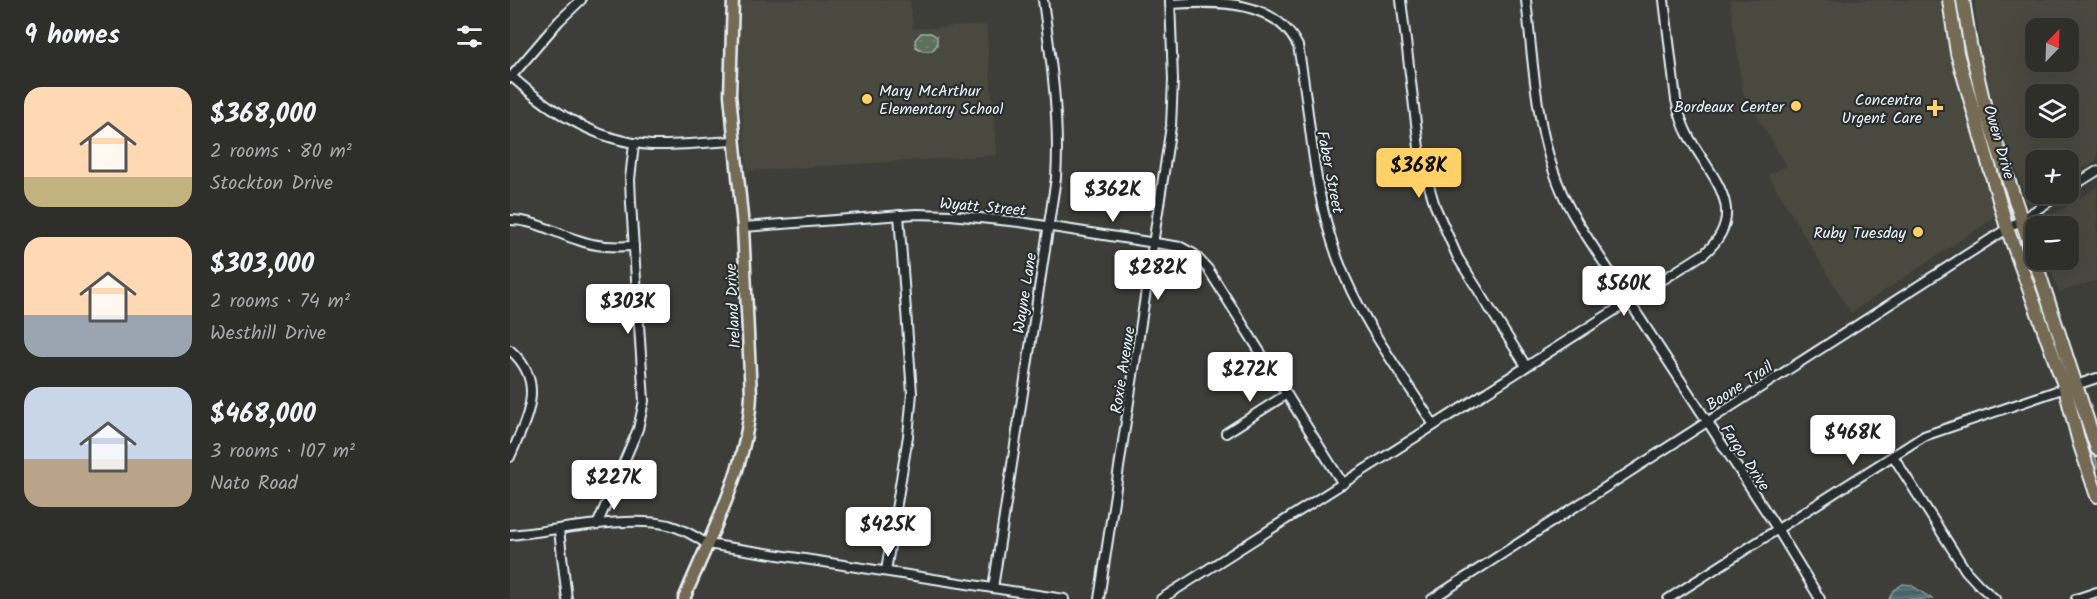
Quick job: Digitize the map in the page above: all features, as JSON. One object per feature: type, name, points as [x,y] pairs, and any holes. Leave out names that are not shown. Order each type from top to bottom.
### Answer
[{"type":"highway","name":"Owen Drive","points":[[1949,0],[1957,53],[2007,228],[2097,449]]},
{"type":"highway","name":"Owen Drive","points":[[1963,0],[1977,79],[2070,387],[2079,442],[2097,496]]},
{"type":"main road","name":"Ireland Drive","points":[[684,599],[738,469],[750,415],[743,227],[729,74],[733,0]]},
{"type":"street","points":[[581,0],[559,21],[511,78],[567,118],[606,136],[634,144],[668,145],[735,141]]},
{"type":"street","name":"Wayne Lane","points":[[993,588],[1056,178],[1058,125],[1043,0]]},
{"type":"street","points":[[1401,0],[1420,156],[1435,206],[1458,258],[1526,366]]},
{"type":"street","name":"Fargo Drive","points":[[1526,0],[1539,115],[1548,158],[1569,208],[1778,530],[1820,599]]},
{"type":"street","points":[[1161,599],[1705,253],[1719,239],[1726,221],[1726,203],[1720,186],[1689,137],[1679,115],[1664,0]]},
{"type":"street","name":"Faber Street","points":[[1170,2],[1250,1],[1275,12],[1289,27],[1299,46],[1317,185],[1338,261],[1356,299],[1434,424]]},
{"type":"street","name":"Roxie Avenue","points":[[1099,599],[1154,242],[1172,107],[1170,2]]},
{"type":"street","points":[[597,525],[638,429],[644,402],[630,179],[634,144]]},
{"type":"street","points":[[2079,182],[2097,171]]},
{"type":"street","name":"Boone Trail","points":[[1432,599],[2045,204]]},
{"type":"street","points":[[886,571],[908,436],[912,393],[899,215]]},
{"type":"street","name":"Wyatt Street","points":[[743,227],[899,215],[950,215],[1048,226],[1181,247],[1198,257],[1208,269],[1343,484]]},
{"type":"street","points":[[510,220],[534,223],[598,246],[634,246]]},
{"type":"street","points":[[510,350],[527,372],[532,391],[529,413],[512,446],[510,458]]},
{"type":"street","points":[[1668,599],[1924,436],[2097,378]]},
{"type":"street","points":[[1226,433],[1287,394]]},
{"type":"street","points":[[1893,456],[1966,571],[1984,591],[1995,599]]},
{"type":"street","points":[[510,535],[628,522],[655,523],[682,530],[707,544],[1064,599]]},
{"type":"street","points":[[559,530],[567,599]]},
{"type":"street","points":[[2076,599],[2097,592]]},
{"type":"shaded area","name":"Mary McArthur Elementary School","points":[[741,0],[910,0],[913,29],[986,25],[997,155],[747,171],[736,44]]},
{"type":"shaded area","name":"Bordeaux Center","points":[[1730,0],[1940,0],[1949,56],[1998,215],[1851,313],[1768,175],[1787,166],[1743,92]]},
{"type":"shaded area","points":[[1974,0],[2097,0],[2097,160],[2079,172],[2079,150],[2025,150],[2025,193],[1985,77]]},
{"type":"shaded area","points":[[2097,187],[2097,280],[2059,292],[2051,270],[2079,270],[2079,216],[2052,216],[2071,204],[2079,204],[2079,199]]},
{"type":"green space","points":[[921,33],[931,33],[937,37],[937,45],[932,51],[923,51],[916,47],[915,40]]},
{"type":"green space","points":[[2054,337],[2064,359],[2097,462],[2097,477],[2051,338]]},
{"type":"water","points":[[1903,584],[1911,585],[1932,599],[1889,599],[1893,591]]},
{"type":"place","name":"Mary McArthur Elementary School","points":[[867,99]]},
{"type":"place","name":"Bordeaux Center","points":[[1796,106]]},
{"type":"place","name":"Concentra Urgent Care","points":[[1935,108]]},
{"type":"place","name":"Ruby Tuesday","points":[[1918,232]]}]
